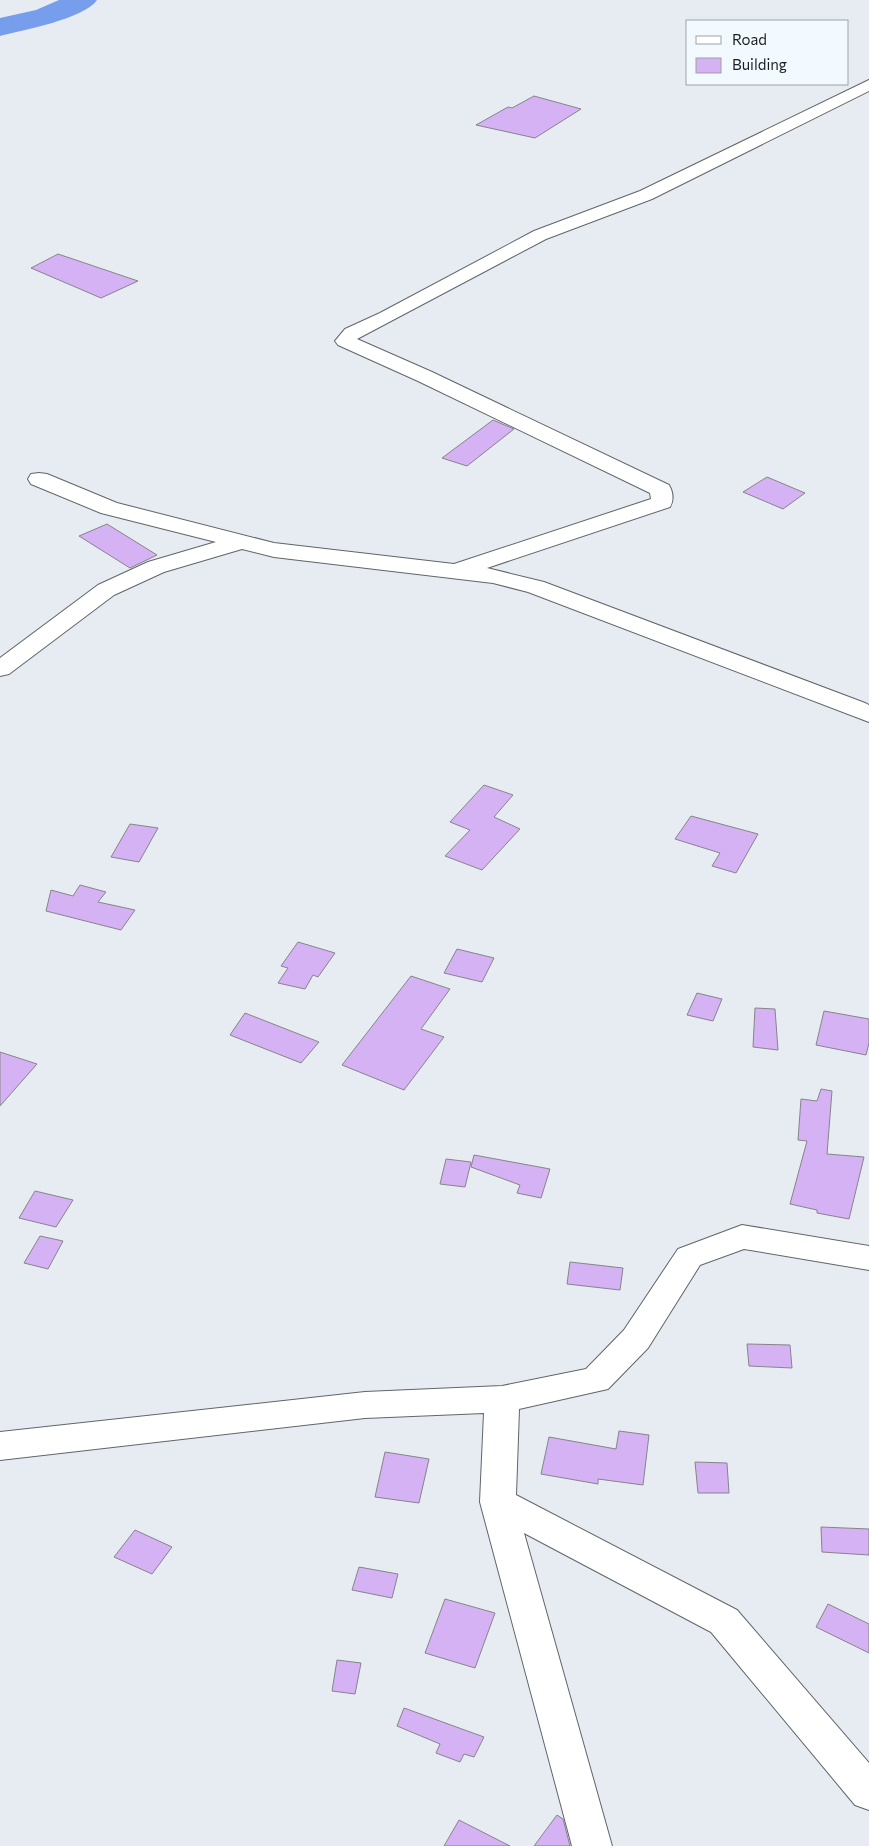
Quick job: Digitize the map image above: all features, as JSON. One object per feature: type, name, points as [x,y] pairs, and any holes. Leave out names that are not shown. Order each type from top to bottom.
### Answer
[{"type":"street","points":[[453,572],[619,518],[662,502],[661,490],[597,462],[384,357],[345,341],[352,333],[386,317],[540,234],[646,195],[869,85]]},
{"type":"street","points":[[39,479],[109,508],[274,550],[494,576],[536,587],[856,708],[869,715]]},
{"type":"street","points":[[0,669],[106,590],[156,567],[241,542]]},
{"type":"street","points":[[0,1446],[365,1405],[502,1399],[596,1380],[636,1340],[689,1257],[742,1237],[869,1258]]},
{"type":"street","points":[[502,1399],[498,1502],[592,1846]]},
{"type":"street","points":[[498,1502],[724,1621],[869,1792]]},
{"type":"building","points":[[534,96],[581,109],[535,138],[476,125],[508,107],[512,108]]},
{"type":"building","points":[[58,254],[138,281],[101,298],[31,268]]},
{"type":"building","points":[[493,420],[514,429],[467,466],[442,458]]},
{"type":"building","points":[[767,477],[805,493],[783,509],[743,492]]},
{"type":"building","points":[[107,524],[157,555],[130,568],[79,536]]},
{"type":"building","points":[[484,785],[513,795],[494,817],[520,829],[482,870],[445,856],[470,830],[450,822]]},
{"type":"building","points":[[691,816],[758,834],[736,873],[712,866],[720,853],[675,839]]},
{"type":"building","points":[[130,824],[158,828],[139,862],[111,857]]},
{"type":"building","points":[[80,885],[106,892],[98,902],[135,910],[121,930],[46,911],[51,890],[73,896]]},
{"type":"building","points":[[298,942],[335,953],[318,977],[313,975],[305,989],[278,983],[288,968],[281,966]]},
{"type":"building","points":[[457,949],[494,958],[482,982],[444,973]]},
{"type":"building","points":[[411,976],[450,989],[421,1029],[444,1037],[404,1090],[342,1065]]},
{"type":"building","points":[[697,993],[722,999],[713,1021],[687,1015]]},
{"type":"building","points":[[755,1008],[775,1009],[778,1050],[753,1047]]},
{"type":"building","points":[[824,1011],[869,1019],[869,1043],[866,1055],[816,1045]]},
{"type":"building","points":[[245,1013],[319,1042],[301,1063],[230,1035]]},
{"type":"building","points":[[0,1052],[37,1064],[0,1106]]},
{"type":"building","points":[[821,1089],[832,1091],[827,1154],[864,1157],[849,1219],[817,1213],[817,1210],[790,1204],[807,1141],[798,1140],[801,1099],[817,1101]]},
{"type":"building","points":[[474,1155],[550,1169],[541,1198],[517,1193],[520,1185],[471,1167]]},
{"type":"building","points":[[446,1159],[471,1162],[465,1187],[440,1184]]},
{"type":"building","points":[[35,1191],[73,1200],[56,1227],[19,1218]]},
{"type":"building","points":[[40,1236],[63,1241],[48,1269],[24,1263]]},
{"type":"building","points":[[570,1262],[623,1268],[620,1290],[567,1284]]},
{"type":"building","points":[[747,1344],[790,1345],[792,1368],[749,1366]]},
{"type":"building","points":[[619,1431],[649,1435],[643,1485],[598,1479],[598,1484],[541,1474],[549,1437],[616,1449]]},
{"type":"building","points":[[385,1452],[429,1459],[419,1503],[375,1497]]},
{"type":"building","points":[[695,1462],[727,1463],[729,1493],[698,1493]]},
{"type":"building","points":[[821,1527],[869,1529],[869,1555],[822,1552]]},
{"type":"building","points":[[135,1530],[172,1547],[152,1574],[114,1557]]},
{"type":"building","points":[[359,1567],[398,1574],[392,1598],[352,1590]]},
{"type":"building","points":[[445,1599],[495,1613],[475,1668],[425,1653]]},
{"type":"building","points":[[828,1604],[869,1624],[869,1653],[816,1627]]},
{"type":"building","points":[[337,1660],[361,1663],[355,1694],[332,1691]]},
{"type":"building","points":[[404,1708],[484,1737],[474,1757],[464,1754],[460,1762],[436,1753],[440,1744],[397,1726]]},
{"type":"building","points":[[557,1815],[563,1819],[570,1846],[534,1846]]},
{"type":"building","points":[[459,1820],[510,1846],[444,1846]]},
{"type":"waterway","points":[[0,27],[46,16],[83,0]]}]
